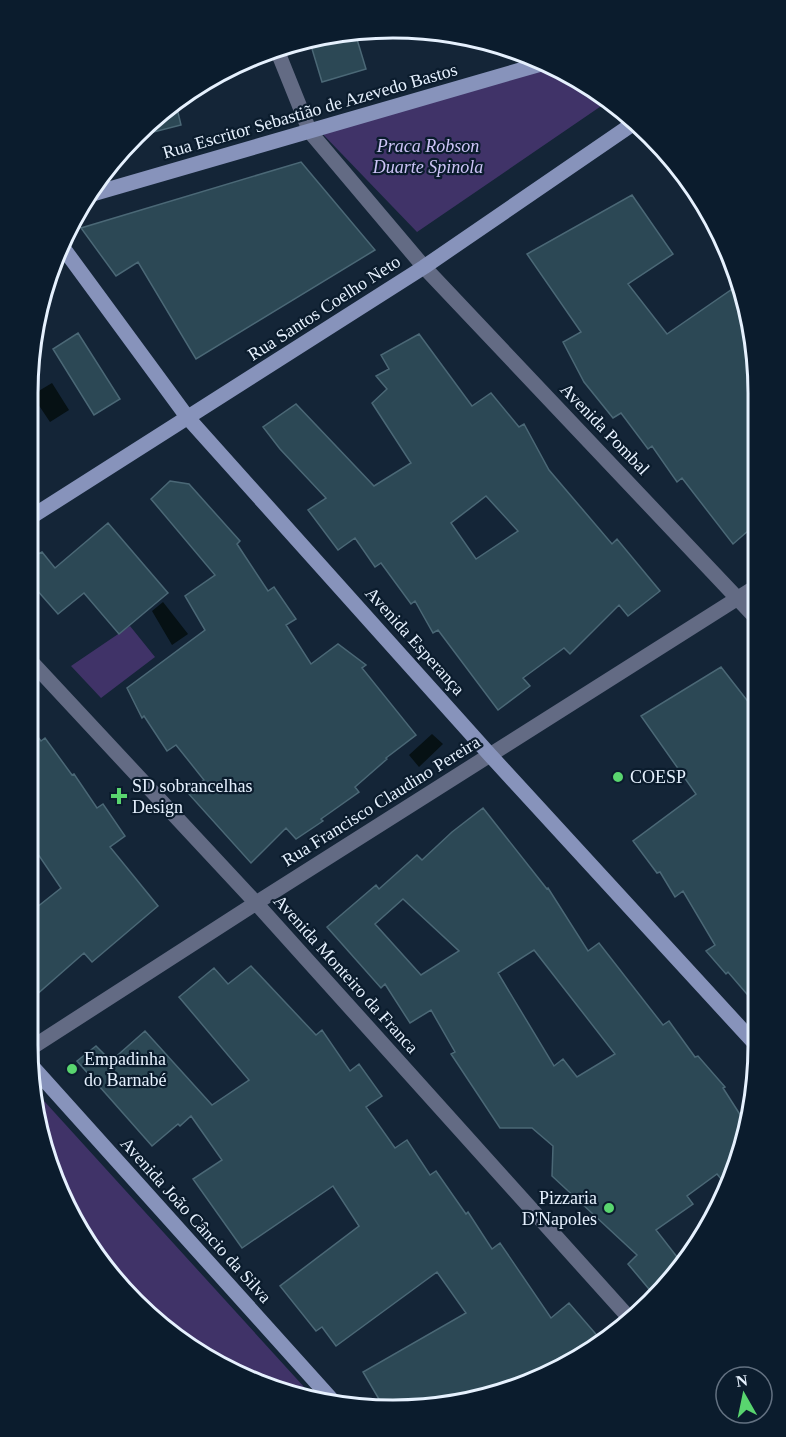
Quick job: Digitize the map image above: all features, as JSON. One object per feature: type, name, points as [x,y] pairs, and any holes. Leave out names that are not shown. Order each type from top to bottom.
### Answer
[{"type":"main road","name":"Rua Escritor Sebastião de Azevedo Bastos","points":[[99,192],[533,67]]},
{"type":"main road","name":"Rua Santos Coelho Neto","points":[[38,513],[424,267],[628,127]]},
{"type":"main road","name":"Avenida Esperança","points":[[67,253],[188,417],[490,755],[748,1036]]},
{"type":"main road","name":"Avenida João Câncio da Silva","points":[[39,1074],[326,1393]]},
{"type":"street","name":"Avenida Pombal","points":[[279,56],[310,132],[424,267],[748,608]]},
{"type":"street","name":"Rua Francisco Claudino Pereira","points":[[38,1044],[748,592]]},
{"type":"street","name":"Avenida Monteiro da Franca","points":[[38,669],[256,903],[625,1313]]},
{"type":"green space","name":"Praca Robson Duarte Spinola","points":[[542,71],[571,85],[602,106],[417,232],[314,125]]},
{"type":"green space","points":[[130,626],[155,657],[101,698],[71,666]]},
{"type":"green space","points":[[42,1099],[305,1388],[279,1381],[236,1363],[195,1340],[159,1311],[126,1278],[97,1242],[74,1201],[56,1158]]},
{"type":"shaded area","points":[[52,383],[69,410],[50,422],[38,404],[38,391]]},
{"type":"shaded area","points":[[163,602],[188,634],[172,645],[152,611]]},
{"type":"shaded area","points":[[432,734],[443,744],[419,767],[409,755]]},
{"type":"building","points":[[357,40],[366,69],[322,82],[311,47]]},
{"type":"building","points":[[178,111],[181,125],[152,132]]},
{"type":"building","points":[[301,162],[375,250],[196,359],[138,262],[116,276],[81,228]]},
{"type":"building","points":[[632,195],[673,254],[628,284],[667,334],[733,289],[742,324],[748,370],[748,531],[733,544],[682,478],[677,482],[652,446],[648,449],[621,413],[613,418],[584,382],[563,342],[581,332],[527,254]]},
{"type":"building","points":[[78,333],[120,399],[94,415],[53,349]]},
{"type":"building","points":[[419,334],[472,406],[491,393],[519,427],[524,424],[549,470],[612,544],[617,539],[660,591],[628,616],[619,605],[570,654],[564,648],[523,678],[530,686],[498,710],[438,630],[433,633],[415,601],[411,604],[381,563],[375,567],[355,538],[338,550],[308,510],[326,498],[280,449],[263,427],[296,404],[374,486],[411,463],[372,403],[387,389],[376,376],[389,369],[381,355]],"holes":[[[486,496],[518,531],[476,559],[451,523]]]},
{"type":"building","points":[[170,481],[189,484],[240,541],[237,544],[268,591],[274,587],[296,619],[286,625],[311,664],[338,644],[366,665],[362,668],[416,735],[386,758],[355,787],[359,792],[321,819],[323,821],[296,839],[286,828],[251,863],[187,792],[204,780],[176,745],[167,751],[144,716],[142,718],[127,688],[205,630],[185,596],[215,575],[151,499]]},
{"type":"building","points":[[108,523],[168,593],[119,634],[84,593],[58,614],[38,591],[38,554],[42,552],[55,568]]},
{"type":"building","points":[[721,667],[748,702],[748,995],[706,951],[715,945],[683,891],[675,897],[660,872],[657,873],[633,841],[696,794],[641,716]]},
{"type":"building","points":[[38,737],[41,741],[45,738],[72,775],[74,774],[97,808],[103,804],[125,836],[110,847],[158,906],[92,962],[84,953],[38,993],[38,906],[61,888],[38,854]]},
{"type":"building","points":[[483,808],[548,888],[588,951],[599,943],[663,1025],[669,1021],[695,1057],[698,1056],[725,1087],[723,1088],[741,1116],[730,1158],[721,1179],[717,1174],[687,1196],[693,1204],[656,1230],[677,1257],[649,1289],[628,1264],[637,1255],[552,1176],[553,1146],[532,1128],[500,1128],[451,1054],[455,1052],[431,1010],[410,1023],[385,984],[381,988],[327,927],[376,885],[379,889],[417,855],[422,860],[452,832]],"holes":[[[403,899],[459,951],[421,975],[375,924]],[[534,950],[615,1054],[577,1077],[563,1059],[554,1066],[498,973]]]},
{"type":"building","points":[[251,966],[316,1035],[322,1030],[350,1071],[359,1064],[382,1096],[366,1107],[395,1148],[407,1140],[430,1175],[436,1171],[466,1214],[468,1212],[492,1249],[500,1243],[551,1318],[569,1303],[597,1335],[550,1363],[507,1381],[462,1393],[416,1399],[379,1399],[363,1372],[466,1313],[437,1272],[336,1346],[322,1327],[316,1331],[280,1286],[359,1226],[333,1186],[242,1248],[193,1179],[222,1160],[191,1116],[152,1146],[77,1061],[96,1046],[111,1061],[145,1031],[212,1105],[249,1080],[179,997],[214,968],[228,984]]},
{"type":"place","name":"COESP","points":[[618,777]]},
{"type":"place","name":"SD sobrancelhas Design","points":[[119,796]]},
{"type":"place","name":"Empadinha do Barnabé","points":[[72,1069]]},
{"type":"place","name":"Pizzaria D'Napoles","points":[[609,1208]]}]
